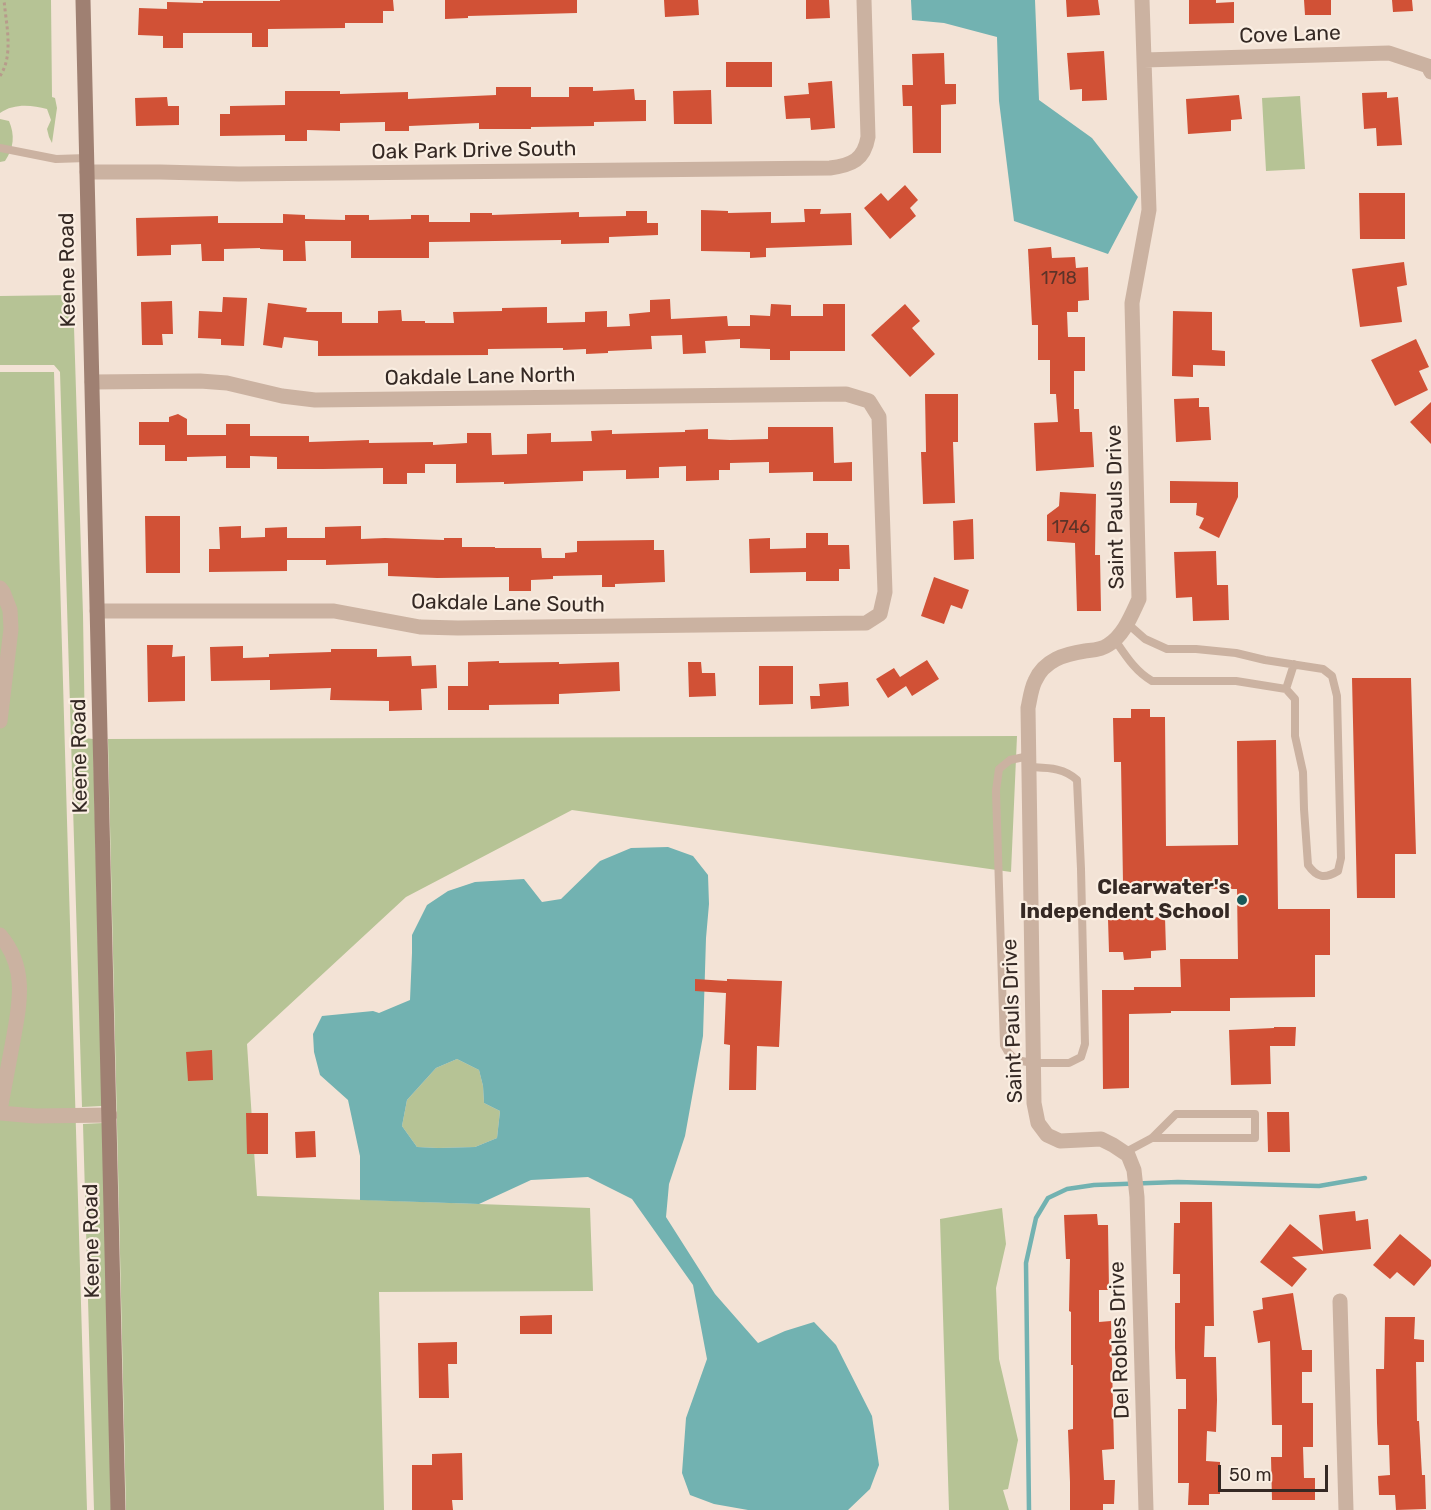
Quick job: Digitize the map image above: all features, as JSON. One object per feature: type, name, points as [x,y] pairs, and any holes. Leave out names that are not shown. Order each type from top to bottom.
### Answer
[{"type":"main road","name":"Keene Road","points":[[83,0],[118,1510]]},
{"type":"street","name":"Oak Park Drive South","points":[[87,165],[160,172],[251,174],[846,166],[859,158],[866,150],[868,137],[864,0]]},
{"type":"street","name":"Saint Pauls Drive","points":[[1124,1153],[1101,1139],[1060,1141],[1047,1135],[1038,1123],[1034,1103],[1033,1063],[1028,708],[1035,680],[1046,665],[1060,656],[1101,649],[1115,640],[1128,624],[1139,599],[1132,303],[1149,210],[1142,0]]},
{"type":"street","name":"Cove Lane","points":[[1144,60],[1389,53],[1428,66],[1431,72]]},
{"type":"street","name":"Oakdale Lane North","points":[[92,382],[218,382],[282,396],[315,400],[846,393],[869,401],[879,417],[885,592],[880,614]]},
{"type":"street","points":[[0,588],[10,610],[11,629],[0,721]]},
{"type":"street","name":"Oakdale Lane South","points":[[97,611],[334,611],[420,627],[458,628],[866,623],[880,614]]},
{"type":"street","points":[[0,935],[16,960],[20,979],[19,1004],[0,1112],[35,1116],[110,1115]]},
{"type":"street","name":"Del Robles Drive","points":[[1124,1153],[1128,1155],[1134,1170],[1137,1197],[1146,1510]]},
{"type":"street","points":[[1340,1301],[1346,1510]]},
{"type":"lane","points":[[0,148],[87,165]]},
{"type":"lane","points":[[1115,640],[1129,661],[1143,676],[1152,681],[1236,681],[1286,689],[1295,699],[1295,736],[1303,772],[1308,865],[1320,876],[1329,876],[1338,871],[1341,858],[1337,696],[1332,676],[1323,669],[1236,653],[1167,649],[1145,639],[1128,624]]},
{"type":"lane","points":[[1286,689],[1294,664]]},
{"type":"lane","points":[[1010,760],[1029,762],[1070,774],[1077,780],[1085,1044],[1082,1057],[1069,1063],[1033,1063],[1016,1060],[1004,1045],[996,791],[999,769],[1010,760]]},
{"type":"lane","points":[[1124,1153],[1152,1138],[1176,1114],[1255,1114],[1255,1138],[1152,1138]]},
{"type":"path","points":[[0,76],[8,56],[4,0]]},
{"type":"green space","points":[[0,0],[51,0],[52,97],[55,98],[57,108],[52,143],[47,129],[51,120],[47,109],[23,106],[0,113]]},
{"type":"green space","points":[[1300,96],[1305,169],[1266,171],[1262,98]]},
{"type":"green space","points":[[0,119],[9,121],[13,136],[8,156],[5,161],[0,162]]},
{"type":"green space","points":[[73,295],[85,738],[93,739],[102,1106],[82,1107],[60,372],[54,365],[0,365],[0,296]]},
{"type":"green space","points":[[0,372],[54,372],[87,1510],[0,1510]]},
{"type":"green space","points":[[1017,736],[1011,872],[572,810],[406,897],[247,1044],[257,1196],[590,1208],[593,1291],[379,1292],[384,1510],[126,1510],[108,739]]},
{"type":"green space","points":[[457,1059],[479,1070],[484,1103],[500,1111],[497,1138],[475,1147],[417,1147],[402,1126],[407,1100],[436,1068]]},
{"type":"green space","points":[[103,1123],[111,1510],[94,1510],[83,1124]]},
{"type":"green space","points":[[1002,1208],[1006,1244],[996,1288],[999,1359],[1018,1440],[1008,1489],[1003,1490],[1009,1510],[949,1510],[940,1219]]},
{"type":"water","points":[[911,0],[1035,0],[1039,100],[1092,138],[1138,197],[1108,254],[1014,221],[999,101],[997,37],[944,23],[912,20]]},
{"type":"water","points":[[668,847],[693,856],[708,875],[709,904],[703,1036],[685,1136],[669,1184],[666,1217],[715,1294],[758,1343],[814,1322],[836,1345],[872,1416],[879,1465],[870,1489],[848,1510],[748,1510],[714,1504],[690,1495],[682,1473],[686,1418],[707,1359],[693,1285],[632,1199],[588,1177],[531,1180],[479,1204],[360,1200],[360,1156],[348,1100],[320,1075],[314,1052],[313,1034],[322,1016],[373,1011],[379,1013],[410,1000],[412,935],[427,905],[448,891],[475,882],[524,879],[542,902],[561,899],[600,861],[631,848]],"holes":[[[457,1059],[479,1070],[484,1103],[500,1111],[497,1138],[475,1147],[417,1147],[402,1126],[407,1100],[436,1068]]]},
{"type":"building","points":[[393,0],[394,11],[383,11],[383,23],[345,23],[345,28],[268,29],[268,47],[252,47],[252,33],[183,33],[183,48],[163,48],[163,36],[138,35],[139,8],[167,9],[167,2]]},
{"type":"building","points":[[445,0],[577,0],[577,13],[468,16],[468,18],[445,19]]},
{"type":"building","points":[[664,0],[698,0],[699,15],[665,17]]},
{"type":"building","points":[[806,0],[829,0],[830,18],[806,19]]},
{"type":"building","points":[[1066,0],[1098,0],[1100,15],[1067,17]]},
{"type":"building","points":[[1189,0],[1234,2],[1234,23],[1189,24]]},
{"type":"building","points":[[1304,0],[1331,0],[1331,15],[1305,15]]},
{"type":"building","points":[[1392,0],[1412,0],[1413,11],[1393,12]]},
{"type":"building","points":[[1104,51],[1107,100],[1082,101],[1082,89],[1070,90],[1067,53]]},
{"type":"building","points":[[944,53],[945,84],[956,84],[956,104],[941,105],[941,153],[913,153],[912,106],[903,106],[902,85],[913,85],[912,54]]},
{"type":"building","points":[[726,62],[772,62],[772,87],[726,87]]},
{"type":"building","points":[[832,81],[835,128],[811,130],[810,118],[786,119],[784,96],[809,94],[808,83]]},
{"type":"building","points":[[496,87],[531,87],[531,97],[569,97],[569,87],[593,87],[593,91],[634,89],[635,100],[646,100],[646,121],[594,122],[594,126],[531,127],[531,129],[479,129],[479,123],[409,126],[409,131],[385,131],[385,122],[340,123],[340,131],[307,130],[307,141],[285,141],[285,135],[220,136],[220,114],[230,114],[230,106],[285,105],[285,91],[340,91],[340,94],[408,92],[408,99],[496,95]]},
{"type":"building","points":[[711,90],[712,124],[674,124],[673,91]]},
{"type":"building","points":[[1387,92],[1387,98],[1398,97],[1402,145],[1377,146],[1376,128],[1364,129],[1362,93]]},
{"type":"building","points":[[1239,95],[1242,119],[1231,120],[1231,131],[1188,134],[1186,99]]},
{"type":"building","points":[[167,97],[168,106],[179,106],[179,125],[136,126],[135,98]]},
{"type":"building","points":[[905,185],[918,200],[910,208],[916,216],[890,239],[864,208],[881,193],[888,201]]},
{"type":"building","points":[[1359,193],[1405,193],[1405,239],[1360,239]]},
{"type":"building","points":[[804,209],[821,209],[820,214],[851,213],[852,245],[766,248],[766,257],[750,258],[750,252],[701,251],[701,210],[728,211],[728,213],[771,212],[771,223],[805,222]]},
{"type":"building","points":[[626,211],[647,211],[647,223],[658,223],[658,235],[609,237],[609,243],[561,244],[561,240],[429,242],[429,258],[351,258],[351,241],[305,241],[306,261],[283,261],[283,250],[260,248],[224,249],[224,261],[202,261],[201,244],[171,245],[171,255],[137,256],[136,218],[218,216],[218,223],[283,223],[283,214],[305,215],[305,219],[345,220],[345,215],[369,215],[369,220],[411,219],[411,215],[429,215],[429,222],[470,222],[470,213],[492,213],[492,215],[579,212],[579,217],[626,216]]},
{"type":"building","points":[[1051,247],[1052,258],[1075,257],[1076,268],[1088,267],[1089,300],[1078,301],[1078,312],[1067,312],[1068,337],[1085,337],[1085,371],[1074,371],[1074,409],[1079,409],[1080,432],[1092,432],[1094,467],[1036,471],[1034,423],[1058,422],[1056,394],[1050,394],[1050,360],[1038,360],[1038,325],[1032,325],[1028,249]]},
{"type":"building","points":[[1404,262],[1407,285],[1397,287],[1402,322],[1360,327],[1352,269]]},
{"type":"building","points":[[223,297],[247,298],[244,346],[221,345],[221,339],[198,338],[199,311],[222,312]]},
{"type":"building","points":[[670,299],[671,319],[727,316],[728,326],[750,326],[750,315],[770,316],[771,304],[791,305],[791,316],[823,316],[823,304],[845,304],[845,351],[790,351],[790,360],[770,360],[770,349],[740,348],[740,339],[705,341],[706,353],[683,354],[682,335],[651,336],[652,349],[586,354],[586,349],[563,350],[563,348],[488,349],[488,355],[318,356],[318,341],[284,337],[282,348],[263,345],[268,303],[307,308],[306,312],[342,312],[342,323],[378,323],[378,311],[401,310],[402,321],[454,323],[453,312],[547,307],[547,323],[585,322],[585,312],[607,311],[607,327],[630,326],[629,314],[650,312],[650,300]]},
{"type":"building","points":[[172,301],[173,334],[162,334],[163,345],[142,345],[141,302]]},
{"type":"building","points":[[905,304],[920,321],[912,328],[935,354],[910,377],[871,335]]},
{"type":"building","points":[[1173,311],[1212,312],[1212,350],[1225,351],[1225,366],[1193,365],[1193,377],[1172,376]]},
{"type":"building","points":[[1416,339],[1429,367],[1419,371],[1428,390],[1395,406],[1371,360]]},
{"type":"building","points":[[925,394],[958,394],[958,442],[953,442],[955,503],[923,504],[921,452],[926,452]]},
{"type":"building","points":[[1199,398],[1199,407],[1209,407],[1211,440],[1176,442],[1174,399]]},
{"type":"building","points":[[1431,402],[1431,444],[1410,422]]},
{"type":"building","points":[[178,414],[187,419],[187,435],[226,435],[226,424],[250,424],[250,436],[309,436],[309,442],[369,440],[369,443],[433,442],[433,445],[467,443],[467,433],[491,433],[492,455],[527,454],[527,434],[551,433],[551,442],[592,441],[591,431],[612,430],[612,434],[708,429],[708,439],[730,440],[768,439],[768,427],[833,427],[834,463],[852,462],[852,481],[813,481],[813,472],[769,473],[769,462],[730,463],[730,470],[719,470],[719,480],[686,481],[686,466],[659,467],[659,478],[626,479],[626,470],[583,471],[583,481],[456,483],[456,464],[425,464],[425,473],[407,473],[407,484],[383,484],[383,468],[277,469],[277,457],[250,456],[250,468],[226,468],[226,456],[187,457],[187,461],[165,461],[165,445],[139,445],[139,422],[169,422],[169,417]]},
{"type":"building","points":[[1170,481],[1238,482],[1238,497],[1219,538],[1199,528],[1204,518],[1196,515],[1197,503],[1170,503]]},
{"type":"building","points":[[1060,492],[1096,494],[1095,555],[1100,555],[1101,611],[1077,611],[1075,543],[1047,541],[1047,515],[1059,506]]},
{"type":"building","points":[[145,516],[180,516],[180,573],[146,573]]},
{"type":"building","points":[[973,519],[974,559],[954,560],[953,521]]},
{"type":"building","points":[[241,526],[241,538],[265,537],[265,528],[287,527],[287,538],[325,538],[325,527],[361,526],[361,539],[444,540],[444,538],[462,538],[462,547],[541,548],[542,558],[565,558],[565,553],[577,552],[577,541],[654,540],[654,550],[664,550],[665,582],[615,584],[615,587],[602,587],[602,575],[553,576],[553,579],[531,580],[531,591],[509,591],[509,577],[388,576],[388,563],[326,565],[326,560],[287,560],[287,571],[209,572],[209,549],[220,549],[219,527]]},
{"type":"building","points":[[806,533],[828,533],[828,545],[849,545],[850,569],[839,569],[839,581],[806,581],[806,572],[750,573],[749,539],[770,538],[770,549],[806,548]]},
{"type":"building","points":[[1216,551],[1217,585],[1228,585],[1229,620],[1193,621],[1192,597],[1176,598],[1174,552]]},
{"type":"building","points":[[934,577],[969,590],[962,609],[951,605],[944,624],[921,616]]},
{"type":"building","points":[[147,645],[173,645],[172,657],[185,656],[185,701],[148,702]]},
{"type":"building","points":[[243,646],[243,658],[269,657],[269,654],[331,652],[331,649],[377,649],[377,657],[411,656],[412,666],[436,665],[437,688],[421,689],[422,710],[389,711],[389,701],[330,700],[331,688],[270,690],[270,680],[211,681],[210,647]]},
{"type":"building","points":[[927,660],[939,679],[912,696],[906,686],[888,698],[876,679],[894,668],[900,677]]},
{"type":"building","points":[[499,661],[499,663],[559,662],[559,664],[619,662],[620,691],[559,694],[559,704],[489,705],[489,710],[448,710],[448,686],[468,686],[468,662]]},
{"type":"building","points":[[688,662],[701,662],[702,673],[715,673],[716,696],[689,697]]},
{"type":"building","points":[[759,666],[793,666],[793,704],[759,705]]},
{"type":"building","points":[[1352,678],[1411,678],[1416,854],[1395,854],[1395,898],[1357,898]]},
{"type":"building","points":[[848,682],[849,706],[811,709],[810,696],[820,696],[819,684]]},
{"type":"building","points":[[1131,709],[1150,709],[1150,717],[1165,717],[1166,846],[1238,845],[1237,741],[1276,740],[1278,909],[1330,909],[1330,955],[1315,955],[1315,997],[1230,998],[1230,1011],[1129,1014],[1129,1088],[1103,1089],[1102,990],[1181,987],[1180,959],[1238,959],[1237,889],[1179,889],[1179,883],[1123,883],[1121,762],[1114,762],[1113,718],[1131,718]]},
{"type":"building","points":[[1165,917],[1166,950],[1151,951],[1151,958],[1124,960],[1123,952],[1109,952],[1108,919]]},
{"type":"building","points":[[695,979],[782,981],[779,1047],[757,1046],[756,1090],[729,1090],[730,1045],[724,1044],[726,993],[695,991]]},
{"type":"building","points":[[1296,1027],[1295,1046],[1270,1046],[1271,1084],[1231,1085],[1229,1030]]},
{"type":"building","points":[[212,1050],[213,1080],[188,1081],[186,1052]]},
{"type":"building","points":[[1267,1112],[1289,1112],[1290,1152],[1268,1152]]},
{"type":"building","points":[[246,1113],[268,1113],[268,1154],[247,1154]]},
{"type":"building","points":[[315,1131],[316,1157],[296,1158],[295,1132]]},
{"type":"building","points":[[1180,1202],[1212,1202],[1214,1326],[1205,1326],[1204,1357],[1216,1357],[1217,1400],[1216,1432],[1207,1431],[1206,1461],[1220,1462],[1220,1494],[1209,1494],[1209,1505],[1188,1505],[1189,1483],[1178,1483],[1178,1409],[1186,1409],[1186,1379],[1176,1379],[1175,1348],[1175,1303],[1180,1303],[1180,1274],[1173,1274],[1174,1223],[1180,1223]]},
{"type":"building","points":[[1355,1211],[1356,1221],[1368,1219],[1371,1249],[1292,1257],[1307,1269],[1292,1287],[1260,1262],[1290,1224],[1323,1251],[1319,1215]]},
{"type":"building","points":[[1097,1214],[1098,1225],[1108,1225],[1109,1290],[1099,1290],[1099,1322],[1111,1321],[1114,1449],[1102,1450],[1104,1480],[1115,1480],[1114,1504],[1103,1504],[1103,1510],[1070,1510],[1068,1430],[1073,1429],[1073,1365],[1071,1365],[1071,1312],[1069,1311],[1070,1259],[1066,1259],[1064,1215]]},
{"type":"building","points":[[1400,1234],[1431,1260],[1431,1266],[1414,1286],[1397,1272],[1390,1279],[1373,1265]]},
{"type":"building","points":[[1293,1293],[1302,1350],[1312,1350],[1312,1372],[1302,1372],[1302,1403],[1313,1403],[1313,1447],[1303,1447],[1304,1478],[1315,1478],[1315,1500],[1272,1500],[1271,1457],[1282,1457],[1282,1425],[1272,1425],[1270,1341],[1258,1343],[1253,1311],[1263,1309],[1262,1298]]},
{"type":"building","points":[[552,1315],[552,1334],[520,1334],[520,1316]]},
{"type":"building","points":[[1385,1317],[1415,1317],[1414,1339],[1424,1340],[1424,1362],[1416,1362],[1417,1421],[1419,1421],[1422,1475],[1425,1475],[1426,1509],[1396,1510],[1395,1495],[1379,1495],[1378,1476],[1390,1475],[1389,1445],[1378,1445],[1377,1423],[1376,1369],[1384,1369]]},
{"type":"building","points":[[457,1342],[457,1364],[448,1364],[449,1398],[419,1398],[418,1343]]},
{"type":"building","points":[[462,1453],[463,1500],[452,1500],[453,1510],[412,1510],[412,1465],[432,1465],[432,1454]]},
{"type":"waterway","points":[[1029,1510],[1026,1263],[1036,1218],[1048,1198],[1067,1189],[1094,1185],[1178,1182],[1319,1186],[1365,1178]]},
{"type":"place","name":"Clearwater's Independent School","points":[[1242,900]]}]
